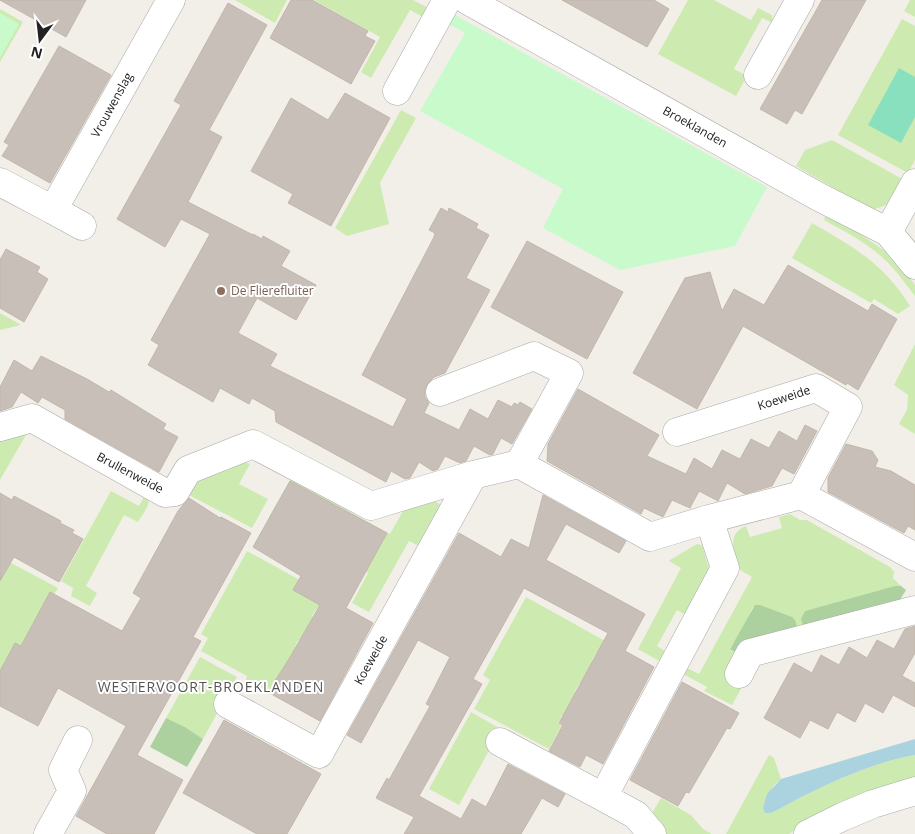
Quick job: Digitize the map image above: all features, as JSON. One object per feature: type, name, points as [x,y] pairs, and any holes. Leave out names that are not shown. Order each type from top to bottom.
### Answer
[{"type":"street","name":"Vrouwenslag","points":[[53,210],[171,0]]},
{"type":"street","points":[[397,91],[447,0]]},
{"type":"street","name":"Broeklanden","points":[[467,0],[819,197],[888,232],[915,265]]},
{"type":"street","points":[[758,75],[790,3]]},
{"type":"street","points":[[0,182],[82,226]]},
{"type":"street","points":[[888,232],[915,183]]},
{"type":"street","points":[[440,392],[534,356],[569,373],[519,464]]},
{"type":"street","name":"Koeweide","points":[[677,432],[816,388],[848,407],[801,495]]},
{"type":"street","name":"Brullenweide","points":[[0,427],[32,418],[165,493],[175,492],[188,470],[253,444],[371,506],[472,475]]},
{"type":"street","points":[[472,475],[519,464],[650,537],[709,519],[801,495],[915,557]]},
{"type":"street","name":"Koeweide","points":[[228,704],[319,754],[472,475]]},
{"type":"street","points":[[604,797],[725,568],[709,519]]},
{"type":"street","points":[[739,674],[750,653],[915,610]]},
{"type":"street","points":[[48,834],[72,791],[62,770],[78,740]]},
{"type":"street","points":[[500,742],[636,815],[652,834]]},
{"type":"street","points":[[808,834],[873,804],[915,791]]},
{"type":"green space","points":[[235,0],[287,0],[275,23]]},
{"type":"green space","points":[[314,0],[413,0],[430,9],[425,18],[410,10],[371,78],[361,72],[380,37]]},
{"type":"green space","points":[[688,0],[714,0],[751,20],[758,8],[772,15],[773,23],[762,18],[734,69],[747,76],[736,96],[658,54]]},
{"type":"green space","points":[[910,0],[915,0],[915,17],[904,11]]},
{"type":"green space","points":[[0,9],[23,22],[0,62]]},
{"type":"green space","points":[[0,13],[19,24],[0,58]]},
{"type":"green space","points":[[455,15],[767,187],[735,246],[620,270],[543,228],[563,189],[420,111],[465,33],[449,24]]},
{"type":"green space","points":[[902,19],[915,26],[915,160],[908,173],[838,135]]},
{"type":"green space","points":[[899,68],[915,77],[915,117],[901,143],[868,125]]},
{"type":"green space","points":[[401,110],[416,118],[380,183],[389,224],[347,236],[335,228]]},
{"type":"green space","points":[[832,140],[906,181],[889,204],[872,210],[796,166],[805,150]]},
{"type":"green space","points":[[826,214],[853,229],[885,251],[915,285],[915,296],[896,271],[883,258],[862,242],[824,220]]},
{"type":"green space","points":[[812,223],[855,249],[879,268],[900,291],[910,306],[898,314],[874,299],[871,303],[792,258]]},
{"type":"green space","points":[[0,313],[21,325],[0,330]]},
{"type":"green space","points":[[915,344],[915,434],[899,424],[907,410],[908,395],[894,385]]},
{"type":"green space","points":[[30,428],[0,480],[0,436]]},
{"type":"green space","points":[[241,460],[250,464],[239,484],[268,499],[252,528],[187,494],[196,477]]},
{"type":"green space","points":[[291,479],[390,534],[408,502],[426,496],[446,508],[423,548],[409,541],[369,612],[352,603],[368,573],[269,517]]},
{"type":"green space","points":[[111,491],[139,506],[147,491],[149,500],[138,522],[124,515],[86,586],[97,593],[90,606],[71,596],[73,588],[61,581]]},
{"type":"green space","points":[[790,514],[800,520],[807,520],[890,567],[894,572],[893,578],[901,586],[805,611],[805,632],[753,607],[745,625],[730,648],[739,654],[745,682],[732,705],[704,691],[707,687],[683,674],[687,668],[699,674],[752,577],[740,570],[733,545],[736,534],[746,526],[750,537],[782,528],[779,517]]},
{"type":"green space","points":[[697,544],[702,545],[710,572],[686,615],[677,610],[657,646],[665,651],[659,661],[638,649],[681,568],[669,561]]},
{"type":"green space","points":[[247,551],[327,595],[319,609],[317,608],[312,616],[315,618],[301,642],[298,640],[295,647],[297,649],[272,695],[246,680],[247,676],[201,651],[208,638],[201,634]]},
{"type":"green space","points":[[0,557],[58,588],[28,633],[25,648],[15,643],[8,656],[0,683]]},
{"type":"green space","points":[[895,586],[901,586],[906,590],[895,608],[805,632],[801,619],[805,611]]},
{"type":"green space","points":[[526,597],[607,642],[601,654],[597,652],[592,660],[596,662],[584,685],[580,683],[575,691],[579,694],[566,717],[562,715],[558,723],[562,725],[549,749],[474,709],[490,680],[483,675]]},
{"type":"green space","points":[[755,605],[760,605],[792,617],[795,620],[799,634],[739,654],[730,649]]},
{"type":"green space","points":[[200,657],[237,677],[203,739],[185,727],[166,718]]},
{"type":"green space","points":[[471,712],[501,729],[459,805],[429,789]]},
{"type":"green space","points":[[166,718],[185,727],[203,739],[187,767],[150,747]]},
{"type":"green space","points":[[769,755],[774,758],[781,779],[773,786],[771,813],[852,774],[915,755],[915,781],[817,817],[789,834],[726,834]]},
{"type":"green space","points":[[661,798],[691,815],[703,829],[712,834],[662,834],[649,818]]},
{"type":"water","points":[[915,739],[915,755],[852,774],[771,813],[765,813],[763,808],[767,794],[781,779]]},
{"type":"building","points":[[0,0],[86,0],[66,37]]},
{"type":"building","points":[[291,0],[312,0],[368,31],[365,36],[375,41],[351,84],[270,38]]},
{"type":"building","points":[[562,0],[654,0],[669,9],[647,47]]},
{"type":"building","points":[[822,0],[866,0],[802,114],[795,110],[787,124],[760,109]]},
{"type":"building","points":[[228,3],[267,25],[209,130],[222,137],[188,202],[253,235],[262,239],[263,236],[290,251],[281,266],[316,285],[296,320],[257,298],[238,333],[277,354],[270,366],[393,427],[407,399],[362,375],[434,237],[435,233],[429,230],[441,208],[448,212],[449,208],[478,224],[476,228],[489,235],[466,278],[490,290],[445,373],[434,377],[428,383],[425,397],[429,403],[424,413],[459,430],[470,409],[488,419],[498,400],[512,407],[514,403],[518,405],[520,402],[532,409],[512,444],[501,438],[493,454],[490,455],[474,446],[466,461],[460,463],[445,456],[438,469],[433,471],[419,462],[410,478],[405,479],[391,471],[386,482],[276,422],[275,411],[252,398],[249,404],[220,388],[213,402],[148,365],[159,345],[151,340],[210,234],[181,219],[165,247],[117,219],[181,105],[174,101]]},
{"type":"building","points":[[59,46],[111,75],[50,183],[2,156],[9,145],[4,142]]},
{"type":"building","points":[[345,93],[390,118],[331,226],[288,203],[293,194],[251,171],[291,98],[328,120]]},
{"type":"building","points":[[527,241],[623,292],[587,359],[491,307]]},
{"type":"building","points":[[6,249],[40,267],[37,272],[48,279],[24,322],[0,308],[0,260]]},
{"type":"building","points":[[788,265],[868,311],[872,304],[897,319],[858,390],[743,326],[697,409],[633,373],[685,278],[710,272],[722,311],[734,289],[764,305]]},
{"type":"building","points":[[41,356],[109,392],[111,390],[166,424],[163,429],[178,437],[159,472],[65,419],[65,410],[42,397],[38,403],[21,392],[12,407],[0,411],[0,387],[14,360],[32,371]]},
{"type":"building","points":[[578,389],[659,435],[647,456],[686,474],[694,458],[712,469],[722,450],[740,459],[751,439],[769,448],[779,431],[797,441],[805,425],[817,431],[794,474],[782,468],[772,486],[745,494],[727,483],[718,501],[699,491],[690,508],[672,500],[663,517],[644,508],[641,514],[547,461],[548,444]]},
{"type":"building","points":[[846,444],[872,451],[878,460],[875,467],[891,471],[915,485],[915,530],[908,526],[904,533],[828,492],[828,478]]},
{"type":"building","points":[[290,481],[387,533],[346,608],[373,623],[320,721],[273,695],[278,687],[273,684],[320,605],[293,590],[301,576],[253,547]]},
{"type":"building","points":[[0,493],[12,500],[14,496],[61,521],[60,523],[74,530],[72,533],[83,539],[59,582],[14,557],[0,581]]},
{"type":"building","points":[[543,495],[626,541],[619,553],[566,524],[546,560],[645,614],[625,651],[654,667],[603,764],[586,755],[580,767],[549,751],[563,725],[559,723],[608,633],[524,588],[473,679],[482,684],[419,796],[461,819],[472,799],[486,807],[508,764],[565,794],[558,807],[542,798],[521,834],[404,834],[414,817],[376,798],[387,778],[389,780],[430,706],[426,704],[450,657],[418,640],[361,743],[347,735],[459,533],[501,557],[511,539],[529,548]]},
{"type":"building","points":[[189,498],[220,518],[251,533],[193,637],[201,641],[137,755],[183,780],[154,834],[107,834],[76,816],[126,726],[58,688],[38,726],[0,706],[0,671],[15,643],[21,646],[50,592],[122,631],[141,598],[133,593],[178,511]]},
{"type":"building","points":[[915,626],[915,653],[902,676],[915,683],[915,707],[893,695],[883,713],[865,703],[855,722],[837,712],[828,729],[810,720],[800,738],[764,718],[794,663],[812,673],[821,655],[839,665],[849,647],[867,658],[877,640],[894,649],[905,629]]},
{"type":"building","points":[[682,682],[739,713],[730,729],[727,728],[689,793],[686,792],[678,806],[630,780]]},
{"type":"building","points":[[224,720],[321,774],[287,834],[257,834],[183,793]]},
{"type":"place","name":"De Flierefluiter","points":[[221,291]]},
{"type":"district","name":"WESTERVOORT-BROEKLANDEN","points":[[211,687]]}]
